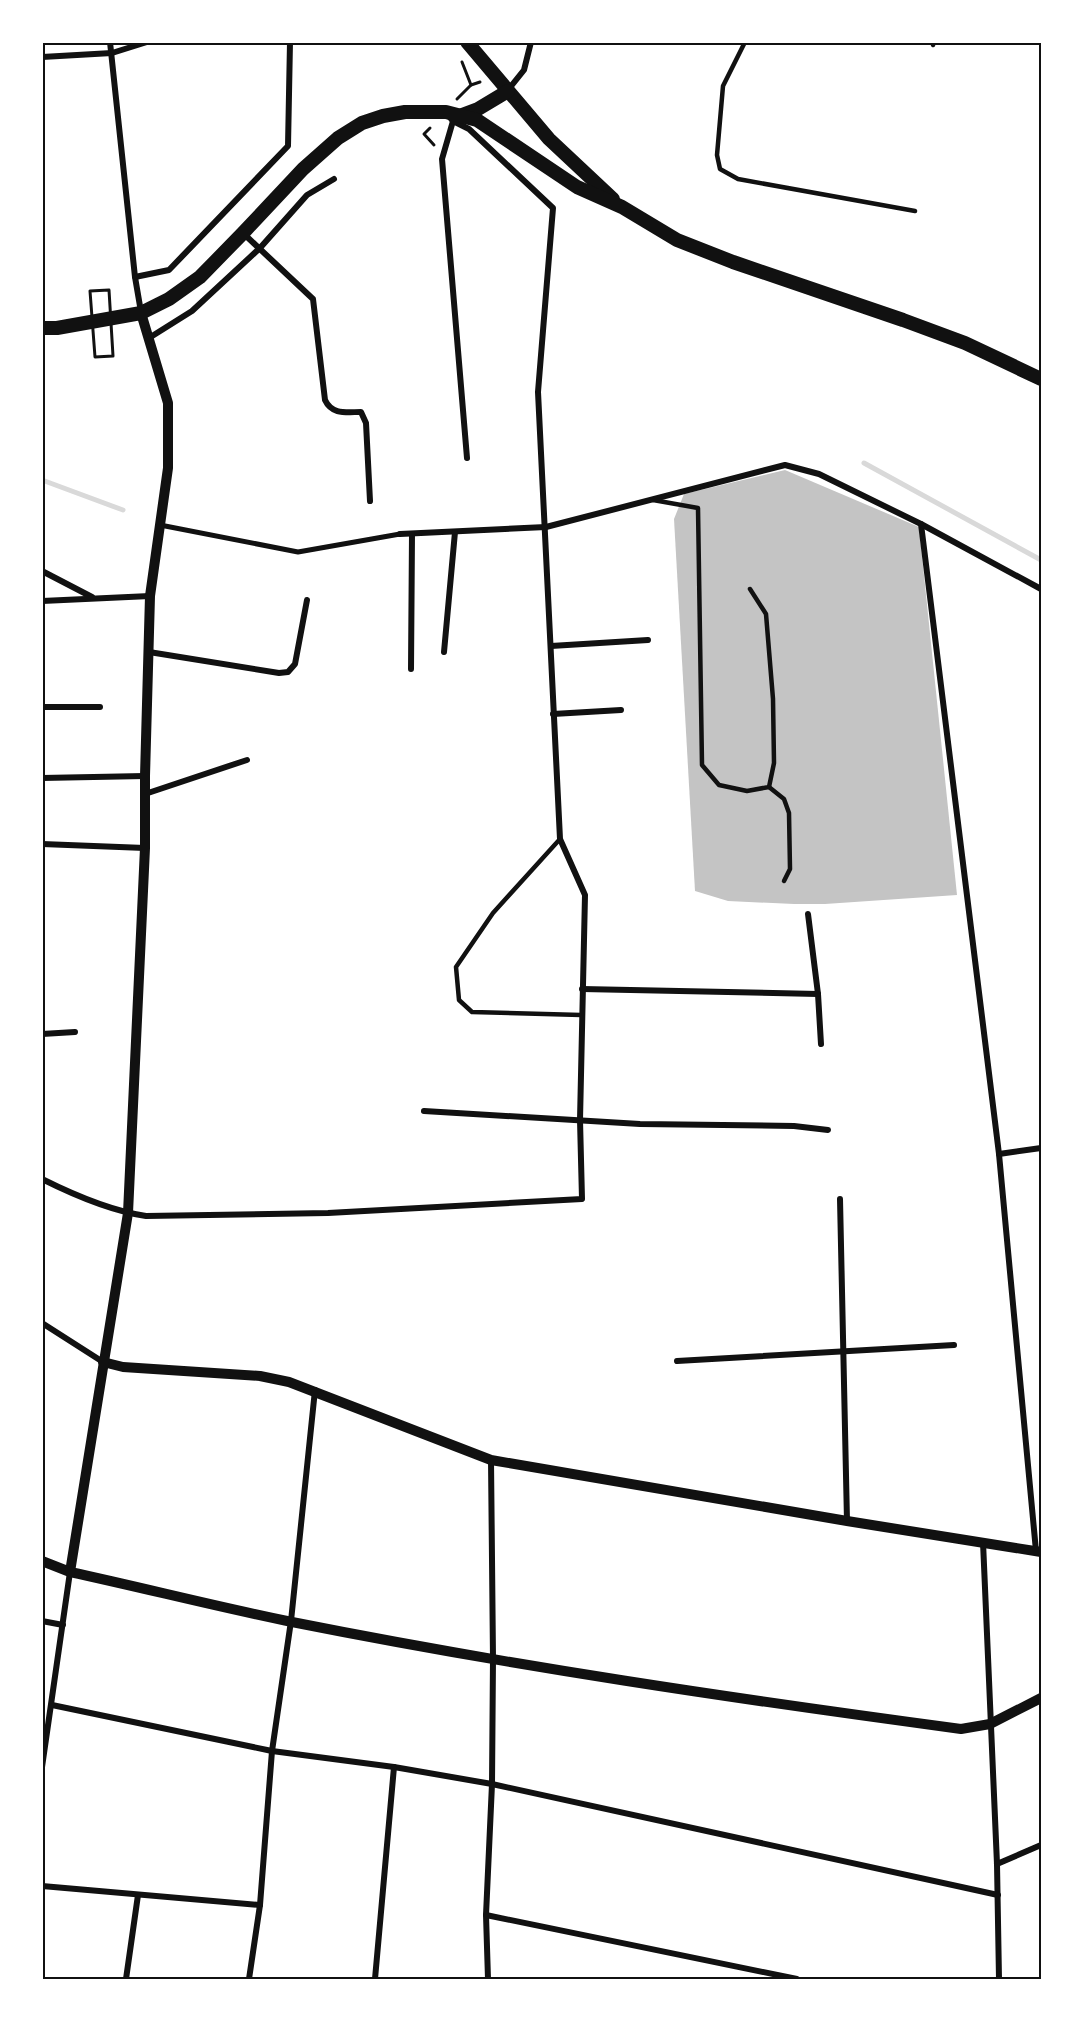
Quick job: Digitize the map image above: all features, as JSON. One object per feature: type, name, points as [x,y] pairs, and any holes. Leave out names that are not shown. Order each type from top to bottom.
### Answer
[{"type":"main road","points":[[467,42],[549,139],[622,207]]},
{"type":"main road","points":[[453,116],[478,110],[508,91]]},
{"type":"main road","points":[[42,328],[110,320],[141,313],[169,299],[200,277],[303,169],[338,138],[362,123],[405,112],[477,120],[577,187],[622,207],[677,240],[733,262],[965,343],[1041,379]]},
{"type":"street","points":[[42,1767],[70,1572],[128,1213],[145,848],[150,596],[168,468],[168,404],[141,313],[135,277],[110,42]]},
{"type":"street","points":[[42,57],[112,53],[147,42]]},
{"type":"street","points":[[135,277],[169,270],[288,146],[290,42]]},
{"type":"street","points":[[508,91],[524,70],[531,42]]},
{"type":"street","points":[[42,1179],[128,1213],[168,1217],[328,1213],[582,1199],[581,1015],[585,895],[560,839],[538,392],[553,208],[453,116],[442,159],[467,458]]},
{"type":"street","points":[[149,338],[192,311],[260,248],[307,195],[334,179]]},
{"type":"street","points":[[243,233],[313,299],[325,400],[329,407],[336,411],[360,412],[366,423],[370,501]]},
{"type":"street","points":[[160,525],[298,552],[400,534],[546,527],[785,465],[819,474],[921,524],[1041,589]]},
{"type":"street","points":[[42,1323],[103,1362],[123,1367],[260,1376],[289,1382],[315,1390],[491,1460],[1038,1551],[999,1154],[921,524]]},
{"type":"street","points":[[444,652],[455,532]]},
{"type":"street","points":[[411,669],[412,534]]},
{"type":"street","points":[[42,571],[92,597]]},
{"type":"street","points":[[42,600],[150,596]]},
{"type":"street","points":[[149,652],[279,673],[288,672],[295,664],[307,600]]},
{"type":"street","points":[[551,646],[648,640]]},
{"type":"street","points":[[42,707],[100,707]]},
{"type":"street","points":[[553,714],[621,710]]},
{"type":"street","points":[[145,794],[248,760]]},
{"type":"street","points":[[42,778],[145,776]]},
{"type":"street","points":[[42,844],[145,848]]},
{"type":"street","points":[[808,914],[818,994],[821,1044]]},
{"type":"street","points":[[582,989],[818,994]]},
{"type":"street","points":[[42,1034],[75,1032]]},
{"type":"street","points":[[424,1111],[640,1124],[794,1126],[828,1130]]},
{"type":"street","points":[[999,1154],[1041,1148]]},
{"type":"street","points":[[840,1199],[847,1521]]},
{"type":"street","points":[[677,1361],[954,1345]]},
{"type":"street","points":[[249,1979],[260,1905],[272,1751],[291,1622],[315,1390]]},
{"type":"street","points":[[488,1979],[486,1915],[492,1784],[494,1658],[491,1460]]},
{"type":"street","points":[[983,1542],[998,1864],[999,1979]]},
{"type":"street","points":[[42,1561],[70,1572],[291,1622],[752,1701],[961,1729],[990,1724],[1041,1698]]},
{"type":"street","points":[[42,1621],[63,1625]]},
{"type":"street","points":[[52,1705],[272,1751],[393,1767],[492,1784],[998,1895]]},
{"type":"street","points":[[375,1979],[393,1767]]},
{"type":"street","points":[[998,1864],[1041,1845]]},
{"type":"street","points":[[42,1886],[260,1905]]},
{"type":"street","points":[[126,1979],[138,1895]]},
{"type":"street","points":[[486,1915],[798,1979]]},
{"type":"lane","points":[[745,42],[723,86],[717,155],[720,169],[738,179],[915,211]]},
{"type":"lane","points":[[648,500],[698,508],[702,765],[719,784],[747,791],[768,787],[784,799],[789,813],[790,869],[784,880]]},
{"type":"lane","points":[[750,589],[766,614],[774,731],[774,763],[768,787]]},
{"type":"lane","points":[[560,839],[493,913],[456,968],[459,1000],[472,1012],[581,1015]]},
{"type":"path","points":[[462,62],[471,85]]},
{"type":"path","points":[[424,134],[435,146],[438,143],[430,135]]},
{"type":"path","points":[[90,291],[108,290],[113,356],[94,357]]},
{"type":"building","points":[[785,470],[919,527],[957,895],[794,904],[728,901],[695,891],[674,519],[684,494]]},
{"type":"waterway","points":[[864,463],[1041,560]]},
{"type":"waterway","points":[[42,480],[123,510]]}]
